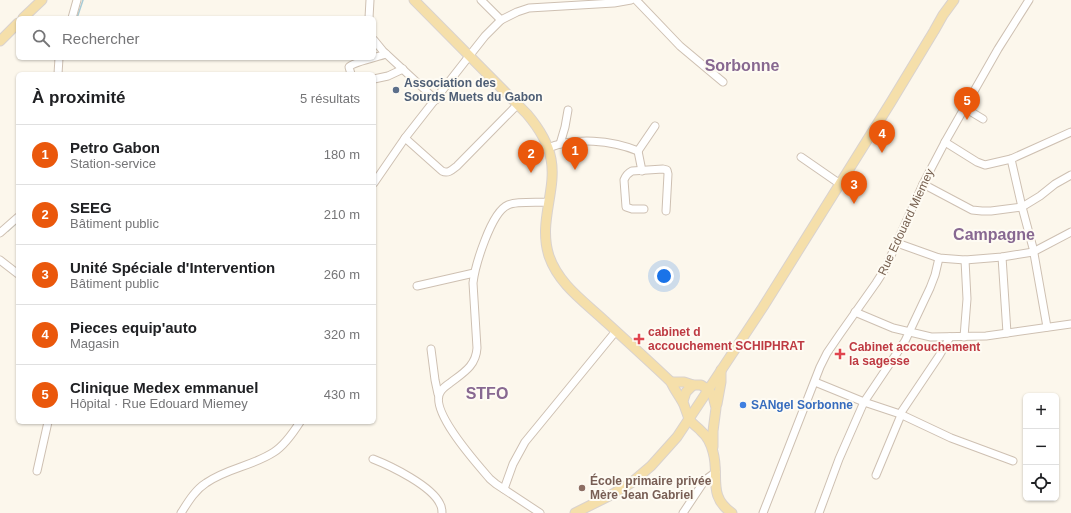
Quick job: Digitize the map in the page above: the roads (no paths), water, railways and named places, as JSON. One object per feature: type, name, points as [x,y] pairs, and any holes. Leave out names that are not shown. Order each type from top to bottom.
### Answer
[{"type":"main road","points":[[25,16],[42,0]]},
{"type":"main road","points":[[414,0],[518,104],[537,126],[548,148],[552,167],[546,218],[546,238],[547,249],[554,267],[568,288],[671,382],[689,419],[707,436],[715,462],[717,482],[715,487],[716,493],[724,507],[732,513]]},
{"type":"main road","points":[[575,513],[611,496],[631,483],[651,466],[677,437],[709,390],[840,184],[934,31],[942,15],[954,0]]},
{"type":"main road","points":[[934,31],[960,0]]},
{"type":"main road","points":[[0,41],[16,25]]},
{"type":"main road","points":[[664,452],[681,424],[686,392],[721,370]]},
{"type":"main road","points":[[712,450],[712,430],[721,382],[721,370]]},
{"type":"main road","points":[[671,382],[684,382],[705,387],[713,396],[716,408]]},
{"type":"main road","points":[[664,452],[690,430],[700,430],[711,426],[715,419]]},
{"type":"street","points":[[73,16],[78,0]]},
{"type":"street","points":[[369,16],[370,0]]},
{"type":"street","points":[[481,0],[501,20]]},
{"type":"street","points":[[376,180],[405,138],[470,55],[501,20],[529,8],[614,3],[631,0]]},
{"type":"street","points":[[636,0],[680,46],[723,82]]},
{"type":"street","name":"Rue Edouard Miemey","points":[[763,513],[827,353],[876,283],[897,243],[923,184],[945,142],[998,49],[1029,0]]},
{"type":"street","points":[[376,42],[386,54],[436,100]]},
{"type":"street","points":[[376,57],[386,54]]},
{"type":"street","points":[[58,72],[59,60]]},
{"type":"street","points":[[350,72],[349,67],[352,64],[366,60]]},
{"type":"street","points":[[376,79],[388,76],[403,69]]},
{"type":"street","points":[[405,138],[442,170],[449,172],[457,166],[518,104]]},
{"type":"street","points":[[964,108],[984,119]]},
{"type":"street","points":[[560,144],[568,110]]},
{"type":"street","points":[[642,171],[638,151],[655,126]]},
{"type":"street","points":[[945,142],[977,162],[985,165],[1011,160],[1071,132]]},
{"type":"street","points":[[548,148],[560,144],[610,142],[638,151]]},
{"type":"street","points":[[801,157],[840,184]]},
{"type":"street","points":[[1011,160],[1033,252],[1047,327]]},
{"type":"street","points":[[644,209],[632,209],[626,207],[626,176],[628,173],[663,169],[667,171],[668,174],[666,211]]},
{"type":"street","points":[[923,184],[972,210],[982,212],[1022,208],[1055,184],[1071,175]]},
{"type":"street","points":[[438,394],[443,388],[468,370],[476,356],[477,348],[473,293],[474,273],[489,231],[497,217],[505,206],[510,204],[548,202]]},
{"type":"street","points":[[0,233],[16,219]]},
{"type":"street","points":[[897,243],[939,258],[965,260],[1002,257],[1033,252],[1071,232]]},
{"type":"street","points":[[1002,257],[1007,334]]},
{"type":"street","points":[[819,513],[839,459],[864,402],[910,333],[935,275],[939,258]]},
{"type":"street","points":[[0,260],[16,272]]},
{"type":"street","points":[[964,337],[967,300],[965,260]]},
{"type":"street","points":[[416,286],[474,273]]},
{"type":"street","points":[[855,312],[882,324],[910,333],[931,337],[986,336],[1071,324]]},
{"type":"street","points":[[504,489],[515,459],[525,442],[616,331]]},
{"type":"street","points":[[876,475],[900,414],[950,337]]},
{"type":"street","points":[[431,349],[438,403],[458,440],[490,479],[540,513]]},
{"type":"street","points":[[815,382],[864,402],[900,414],[951,438],[1013,461]]},
{"type":"street","points":[[37,471],[48,424]]},
{"type":"street","points":[[181,513],[199,488],[222,474],[262,459],[274,452],[283,445],[299,424]]},
{"type":"street","points":[[373,459],[385,464],[423,486],[440,504],[442,513]]},
{"type":"street","points":[[684,513],[705,480],[716,472]]},
{"type":"waterway","points":[[78,16],[83,0]]},
{"type":"waterway","points":[[8,231],[16,224]]},
{"type":"place","name":"Association des Sourds Muets du Gabon","points":[[396,90]]},
{"type":"place","name":"Clinique Medex emmanuel","points":[[967,120]]},
{"type":"place","name":"Pieces equip'auto","points":[[882,153]]},
{"type":"place","name":"Petro Gabon","points":[[575,170]]},
{"type":"place","name":"SEEG","points":[[531,173]]},
{"type":"place","name":"Unité Spéciale d'Intervention","points":[[854,204]]},
{"type":"place","name":"cabinet d accouchement SCHIPHRAT","points":[[639,339]]},
{"type":"place","name":"Cabinet accouchement la sagesse","points":[[840,354]]},
{"type":"place","name":"SANgel Sorbonne","points":[[743,405]]},
{"type":"place","name":"École primaire privée Mère Jean Gabriel","points":[[582,488]]},
{"type":"district","name":"Sorbonne","points":[[742,65]]},
{"type":"district","name":"Campagne","points":[[994,234]]},
{"type":"district","name":"STFO","points":[[487,393]]}]
